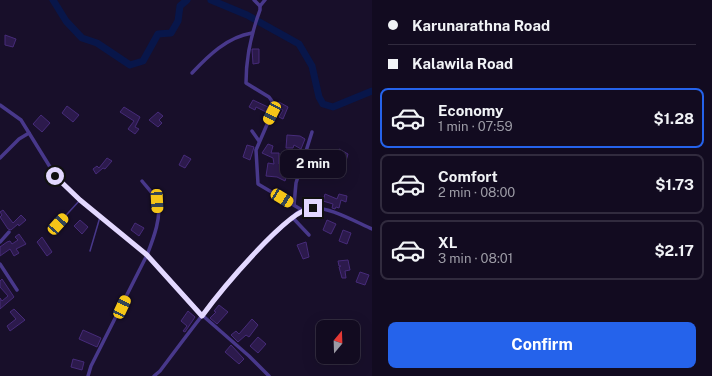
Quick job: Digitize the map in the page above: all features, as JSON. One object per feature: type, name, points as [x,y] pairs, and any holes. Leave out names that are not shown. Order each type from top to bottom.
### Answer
[{"type":"street","points":[[254,0],[260,8]]},
{"type":"street","points":[[265,0],[260,8],[247,54],[246,83],[269,96],[273,107],[272,113],[256,150],[258,184],[302,210]]},
{"type":"street","points":[[192,73],[212,53],[238,37],[252,32]]},
{"type":"street","points":[[0,105],[21,120],[55,176],[80,200],[147,255],[202,316],[249,356],[269,376]]},
{"type":"street","points":[[252,130],[259,141]]},
{"type":"street","points":[[294,206],[296,183],[312,132]]},
{"type":"street","points":[[0,158],[19,139],[29,133]]},
{"type":"street","points":[[88,376],[91,366],[147,255],[158,217],[157,201],[142,181]]},
{"type":"street","points":[[154,376],[160,371],[242,266],[292,217],[302,210],[308,208],[325,210],[372,229]]},
{"type":"street","points":[[292,217],[309,234]]},
{"type":"street","points":[[0,242],[9,232]]},
{"type":"street","points":[[0,264],[17,290]]},
{"type":"lane","points":[[58,224],[80,200]]},
{"type":"lane","points":[[90,251],[100,217]]},
{"type":"building","points":[[5,35],[16,39],[13,47],[5,45]]},
{"type":"building","points":[[252,49],[259,49],[259,63],[253,64]]},
{"type":"building","points":[[253,100],[268,107],[266,112],[256,107],[255,110],[249,107]]},
{"type":"building","points":[[279,102],[288,107],[283,119],[279,117],[283,110],[276,106]]},
{"type":"building","points":[[67,106],[79,115],[73,122],[62,113]]},
{"type":"building","points":[[124,107],[140,117],[135,127],[139,129],[135,134],[128,129],[134,121],[120,112]]},
{"type":"building","points":[[158,112],[163,116],[159,120],[162,123],[158,127],[149,120]]},
{"type":"building","points":[[41,115],[50,123],[42,132],[33,124]]},
{"type":"building","points":[[287,135],[300,136],[305,139],[301,149],[294,145],[293,148],[286,148]]},
{"type":"building","points":[[268,144],[273,146],[271,153],[279,153],[279,164],[289,167],[285,181],[277,177],[266,176],[268,163],[274,164],[273,158],[262,153]]},
{"type":"building","points":[[247,145],[254,147],[250,160],[243,157]]},
{"type":"building","points":[[339,149],[348,154],[346,161],[340,158],[338,161],[333,158]]},
{"type":"building","points":[[184,155],[191,159],[185,168],[179,165]]},
{"type":"building","points":[[107,158],[112,161],[105,169],[103,168],[96,174],[93,169],[97,166],[99,168]]},
{"type":"building","points":[[325,194],[337,199],[339,194],[347,196],[346,202],[341,200],[339,208],[332,208],[333,204],[323,201]]},
{"type":"building","points":[[3,210],[13,223],[21,215],[26,220],[11,230],[8,229],[0,217],[2,215],[0,212]]},
{"type":"building","points":[[80,220],[88,227],[82,234],[74,226]]},
{"type":"building","points":[[327,220],[336,224],[331,234],[323,230]]},
{"type":"building","points":[[135,223],[144,228],[139,236],[131,230]]},
{"type":"building","points":[[343,230],[351,233],[347,244],[339,241]]},
{"type":"building","points":[[19,234],[26,244],[16,249],[19,253],[14,256],[10,249],[0,256],[0,247],[7,242],[10,241],[12,244],[18,240],[15,237]]},
{"type":"building","points":[[42,237],[52,252],[47,256],[37,242]]},
{"type":"building","points":[[306,242],[309,257],[303,259],[297,245]]},
{"type":"building","points":[[348,260],[350,270],[345,271],[346,278],[342,278],[339,267],[341,266],[339,266],[338,261]]},
{"type":"building","points":[[360,272],[369,275],[365,285],[356,282]]},
{"type":"building","points":[[2,279],[14,297],[0,309],[0,298],[2,301],[8,296],[0,287],[0,281]]},
{"type":"building","points":[[219,305],[228,312],[217,324],[210,318],[216,312],[214,311]]},
{"type":"building","points":[[14,309],[25,320],[10,331],[7,326],[16,319],[10,312]]},
{"type":"building","points":[[188,311],[195,317],[185,332],[183,331],[187,326],[181,321]]},
{"type":"building","points":[[252,319],[258,325],[249,337],[246,335],[238,342],[231,335],[236,331],[239,334]]},
{"type":"building","points":[[83,330],[101,338],[97,347],[79,339]]},
{"type":"building","points":[[258,337],[266,344],[258,353],[250,346]]},
{"type":"building","points":[[231,345],[244,359],[239,364],[225,352]]},
{"type":"building","points":[[73,359],[84,362],[82,370],[71,367]]},
{"type":"waterway","points":[[53,0],[66,21],[82,38],[97,43],[130,65],[143,61],[158,34],[171,33],[178,21],[180,6],[187,0]]},
{"type":"waterway","points":[[211,0],[247,15],[299,44],[312,66],[319,97],[323,104],[333,107],[372,91]]},
{"type":"route","points":[[55,176],[80,200],[147,255],[202,316],[242,266],[289,222],[292,217],[302,210],[313,208]]}]
